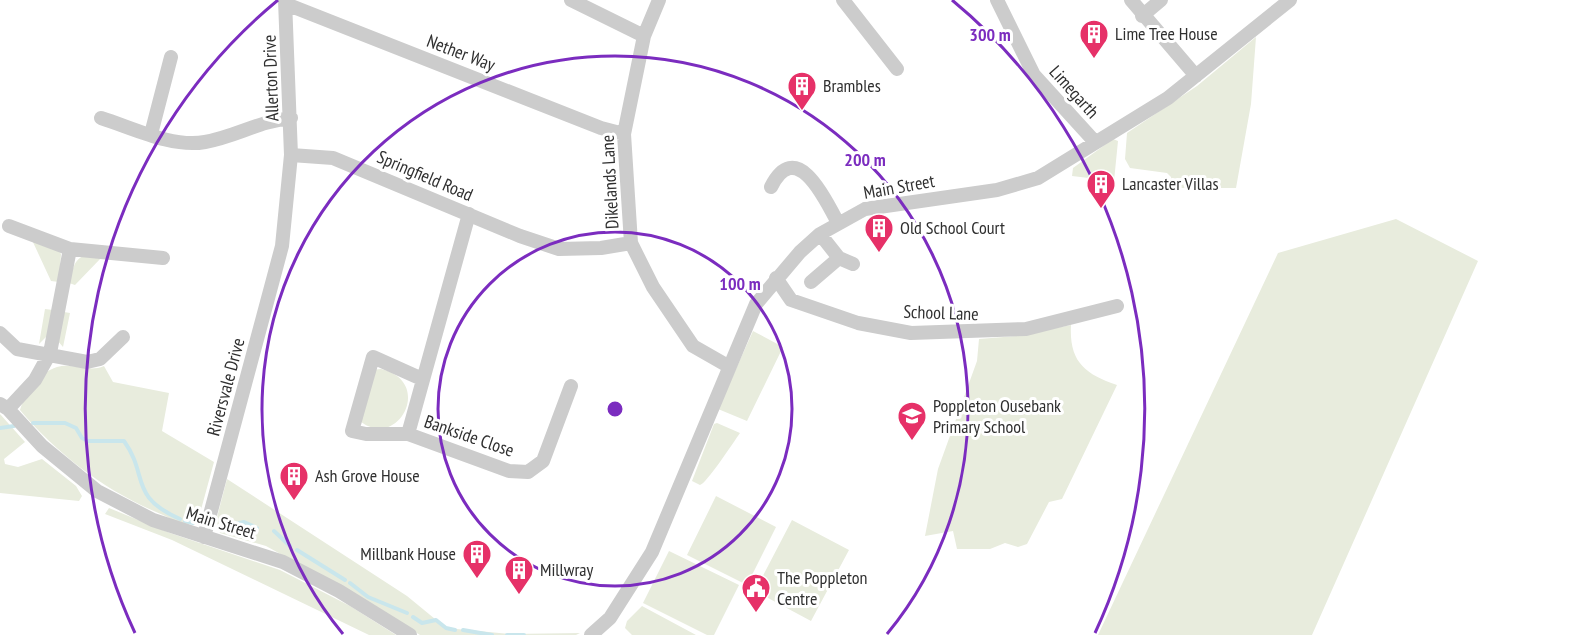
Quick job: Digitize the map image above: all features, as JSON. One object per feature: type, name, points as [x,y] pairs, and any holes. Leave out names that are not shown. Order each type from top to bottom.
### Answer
[{"type":"street","points":[[571,0],[644,36]]},
{"type":"street","name":"Dikelands Lane","points":[[659,0],[644,36],[624,134],[631,243],[653,287],[693,346],[728,366]]},
{"type":"street","points":[[843,0],[897,69]]},
{"type":"street","name":"Limegarth","points":[[997,0],[1034,75],[1095,142]]},
{"type":"street","points":[[1131,0],[1142,16],[1196,76]]},
{"type":"street","points":[[1142,16],[1161,0]]},
{"type":"street","name":"Main Street","points":[[591,635],[610,618],[652,552],[728,366],[756,304],[776,278],[820,234],[865,209],[997,190],[1028,181],[1064,164],[1095,142],[1168,98],[1290,0]]},
{"type":"street","name":"Allerton Drive","points":[[285,2],[291,155]]},
{"type":"street","name":"Nether Way","points":[[285,2],[601,128],[624,134]]},
{"type":"street","points":[[152,134],[171,57]]},
{"type":"street","points":[[101,118],[178,142],[207,142],[268,120],[291,118]]},
{"type":"street","name":"Springfield Road","points":[[291,155],[333,158],[559,249],[601,248],[631,243]]},
{"type":"street","name":"Riversvale Drive","points":[[204,537],[282,246],[291,155]]},
{"type":"street","points":[[771,187],[779,172],[787,168],[801,170],[821,189],[838,223]]},
{"type":"street","name":"Bankside Close","points":[[408,434],[469,214]]},
{"type":"street","points":[[9,226],[70,249],[164,258]]},
{"type":"street","points":[[820,234],[839,258],[853,264]]},
{"type":"street","points":[[8,410],[35,380],[50,353],[70,249]]},
{"type":"street","points":[[811,282],[839,258]]},
{"type":"street","name":"School Lane","points":[[776,278],[791,300],[858,323],[911,333],[1026,329],[1117,306]]},
{"type":"street","points":[[0,333],[16,349],[50,353],[87,362],[100,359],[123,337]]},
{"type":"street","name":"Bankside Close","points":[[422,378],[373,357],[352,432],[408,434],[509,471],[528,472],[543,461],[571,386]]},
{"type":"street","name":"Main Street","points":[[8,410],[30,433],[97,491],[153,520],[283,562],[339,591],[410,635]]},
{"type":"shaded area","points":[[1256,37],[1251,104],[1236,188],[1172,188],[1171,177],[1167,173],[1130,168],[1125,159],[1127,133],[1197,86]]},
{"type":"shaded area","points":[[1113,139],[1118,141],[1114,181],[1072,176],[1073,168]]},
{"type":"shaded area","points":[[1396,219],[1478,261],[1312,635],[1098,635],[1278,253]]},
{"type":"shaded area","points":[[32,240],[58,250],[61,254],[59,282],[51,281]]},
{"type":"shaded area","points":[[86,255],[102,257],[75,285],[69,283],[76,262]]},
{"type":"shaded area","points":[[45,309],[53,310],[47,336],[39,344]]},
{"type":"shaded area","points":[[64,312],[70,313],[63,347],[57,340]]},
{"type":"shaded area","points":[[1071,325],[1073,348],[1081,364],[1087,371],[1117,385],[1062,499],[1049,502],[1027,544],[1018,547],[1005,543],[990,549],[957,549],[953,531],[925,536],[938,469],[977,361],[979,339],[1016,336]]},
{"type":"shaded area","points":[[753,331],[783,347],[747,421],[718,409]]},
{"type":"shaded area","points":[[63,366],[98,368],[104,366],[113,382],[169,393],[162,431],[214,462],[199,517],[195,521],[181,524],[103,484],[51,443],[20,410],[34,384],[50,370]]},
{"type":"shaded area","points":[[381,369],[397,376],[406,387],[408,400],[397,422],[386,428],[373,428],[359,420],[371,370]]},
{"type":"shaded area","points":[[0,414],[25,442],[4,459],[5,464],[18,467],[42,459],[76,486],[82,496],[79,501],[0,493]]},
{"type":"shaded area","points":[[717,423],[740,433],[700,485],[692,481],[714,424]]},
{"type":"shaded area","points":[[227,479],[407,596],[446,628],[510,634],[580,633],[576,635],[420,635],[364,600],[266,546],[220,533],[216,521]]},
{"type":"shaded area","points":[[716,496],[776,527],[747,585],[687,555]]},
{"type":"shaded area","points":[[109,508],[170,533],[280,570],[350,606],[396,635],[369,635],[172,540],[105,514]]},
{"type":"shaded area","points":[[792,520],[849,550],[811,621],[755,591]]},
{"type":"shaded area","points":[[669,551],[739,585],[714,635],[707,635],[643,603]]},
{"type":"shaded area","points":[[642,606],[696,635],[632,635],[625,628],[627,621]]},
{"type":"waterway","points":[[33,423],[65,423],[76,428],[82,438],[88,441],[124,441],[146,493],[153,502],[180,519]]},
{"type":"waterway","points":[[0,428],[14,426]]},
{"type":"waterway","points":[[185,521],[193,523]]},
{"type":"waterway","points":[[220,528],[244,522],[257,528]]},
{"type":"waterway","points":[[274,531],[290,546]]},
{"type":"waterway","points":[[297,550],[345,580]]},
{"type":"waterway","points":[[350,583],[368,597],[407,613]]},
{"type":"waterway","points":[[413,617],[422,623],[436,620],[446,628],[455,630]]},
{"type":"waterway","points":[[463,630],[492,635]]},
{"type":"waterway","points":[[507,635],[524,635]]},
{"type":"place","name":"Lime Tree House","points":[[1094,60]]},
{"type":"place","name":"Brambles","points":[[802,112]]},
{"type":"place","name":"Lancaster Villas","points":[[1101,210]]},
{"type":"place","name":"Old School Court","points":[[879,254]]},
{"type":"place","name":"Poppleton Ousebank Primary School","points":[[912,442]]},
{"type":"place","name":"Ash Grove House","points":[[294,502]]},
{"type":"place","name":"Millbank House","points":[[477,580]]},
{"type":"place","name":"Millwray","points":[[519,596]]},
{"type":"place","name":"The Poppleton Centre","points":[[756,614]]}]
